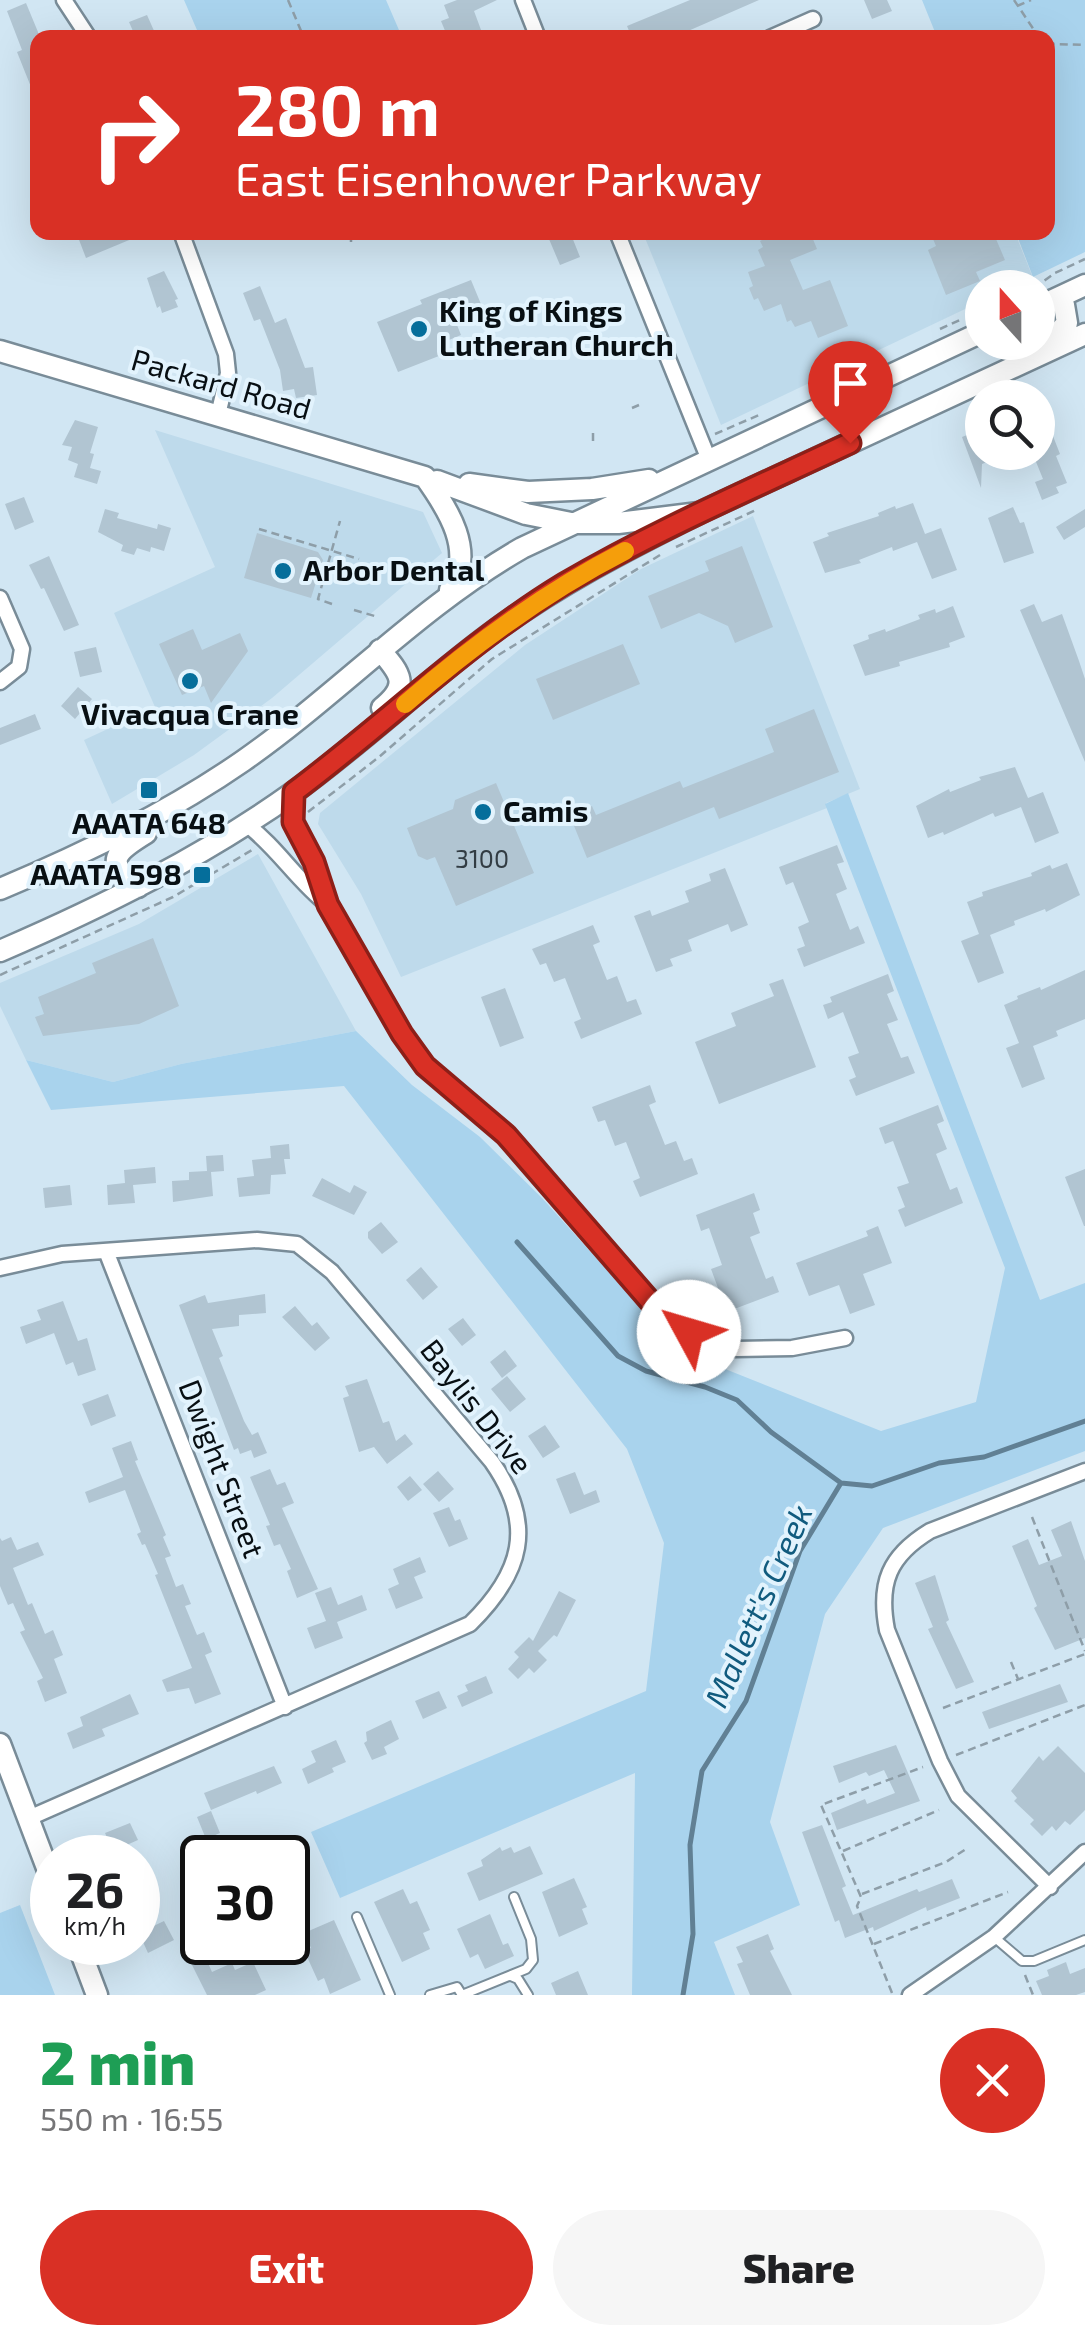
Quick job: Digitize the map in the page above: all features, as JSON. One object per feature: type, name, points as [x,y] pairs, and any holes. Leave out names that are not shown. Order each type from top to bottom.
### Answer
[{"type":"main road","points":[[1055,300],[1085,286]]},
{"type":"main road","points":[[1055,303],[1061,303],[1067,311],[1067,323],[1055,334]]},
{"type":"main road","name":"Packard Road","points":[[0,351],[431,479],[526,514],[570,523],[618,523],[699,512],[1085,334]]},
{"type":"main road","points":[[0,889],[126,830],[200,788],[283,730],[483,570],[570,523],[965,340]]},
{"type":"main road","points":[[941,400],[978,370],[1000,360]]},
{"type":"main road","points":[[431,479],[528,492],[592,489],[671,477]]},
{"type":"main road","points":[[431,479],[462,551],[461,574],[443,600]]},
{"type":"main road","points":[[0,951],[138,888],[246,824],[348,752],[505,624],[562,586],[699,512]]},
{"type":"main road","points":[[348,752],[360,727],[398,692],[398,674],[380,650]]},
{"type":"main road","points":[[138,888],[118,872],[118,852],[178,814],[200,788]]},
{"type":"main road","points":[[0,1744],[6,1780],[35,1835]]},
{"type":"main road","points":[[85,1965],[96,1995]]},
{"type":"street","points":[[64,0],[84,30]]},
{"type":"street","points":[[523,0],[535,30]]},
{"type":"street","points":[[788,30],[813,19]]},
{"type":"street","points":[[184,240],[226,354],[228,373],[218,416]]},
{"type":"street","points":[[620,240],[709,460]]},
{"type":"street","points":[[0,598],[22,649],[19,667],[0,682]]},
{"type":"street","points":[[294,792],[293,822],[314,862],[328,905],[402,1034],[425,1066],[506,1135],[656,1308],[689,1332],[736,1349],[792,1348],[845,1338]]},
{"type":"street","points":[[246,824],[267,840],[300,881],[328,905]]},
{"type":"street","name":"Baylis Drive","points":[[0,1268],[62,1254],[257,1240],[297,1244],[332,1272],[507,1484],[517,1518],[518,1552],[507,1580],[495,1600],[470,1624],[29,1818]]},
{"type":"street","name":"Dwight Street","points":[[106,1251],[285,1707]]},
{"type":"street","points":[[1050,1887],[974,1813],[947,1778],[888,1630],[883,1606],[892,1566],[909,1544],[930,1531],[1085,1472]]},
{"type":"street","points":[[910,1995],[964,1960],[1050,1887],[1079,1868],[1085,1852]]},
{"type":"lane","points":[[430,1995],[452,1986],[462,1995],[526,1969],[534,1952],[514,1897]]},
{"type":"lane","points":[[357,1917],[390,1995]]},
{"type":"lane","points":[[994,1937],[1022,1961],[1034,1961],[1085,1940]]},
{"type":"lane","points":[[510,1976],[518,1979],[528,1995]]},
{"type":"path","points":[[288,0],[301,30]]},
{"type":"path","points":[[1014,0],[1034,30]]},
{"type":"path","points":[[1016,6],[1031,0]]},
{"type":"path","points":[[1055,44],[1085,45]]},
{"type":"path","points":[[1055,273],[1085,259]]},
{"type":"path","points":[[632,408],[639,405]]},
{"type":"path","points":[[593,442],[594,429]]},
{"type":"path","points":[[311,809],[379,757],[502,652],[636,568],[756,510]]},
{"type":"path","points":[[332,604],[318,598],[324,564],[340,521]]},
{"type":"path","points":[[259,529],[316,549],[360,558]]},
{"type":"path","points":[[354,610],[378,617]]},
{"type":"path","points":[[0,975],[174,897],[260,844]]},
{"type":"path","points":[[943,1708],[1085,1652],[1032,1517]]},
{"type":"path","points":[[1012,1662],[1018,1679]]},
{"type":"path","points":[[946,1758],[1085,1705]]},
{"type":"path","points":[[930,1765],[821,1805],[838,1850],[843,1851],[939,1810]]},
{"type":"path","points":[[860,1894],[946,1862],[966,1849]]},
{"type":"path","points":[[843,1851],[860,1894],[857,1906],[892,1994]]},
{"type":"path","points":[[873,1945],[1008,1892]]},
{"type":"path","points":[[1016,1969],[1024,1972],[1034,1995]]},
{"type":"shaded area","points":[[184,0],[386,0],[399,30],[197,30]]},
{"type":"shaded area","points":[[922,0],[1085,0],[1085,252],[1048,270],[1030,270],[1019,240],[1055,240],[1055,30],[934,30]]},
{"type":"shaded area","points":[[646,240],[1018,240],[1030,270],[965,270],[965,309],[721,425]]},
{"type":"shaded area","points":[[155,430],[423,512],[442,553],[272,698],[194,755],[112,804],[84,740],[155,707],[114,613],[215,567]]},
{"type":"shaded area","points":[[753,516],[860,789],[826,803],[827,808],[401,977],[361,894],[318,824],[320,813],[525,645],[641,569]]},
{"type":"shaded area","points":[[848,793],[1040,1300],[1085,1283],[1085,1451],[883,1528],[825,1614],[770,1822],[800,1905],[714,1942],[735,1995],[632,1995],[635,1773],[340,1898],[311,1832],[646,1691],[664,1543],[627,1449],[344,1086],[51,1110],[26,1060],[113,1082],[181,1064],[356,1031],[412,1085],[480,1137],[542,1198],[680,1351],[881,1431],[976,1402],[1005,1268],[825,804]]},
{"type":"shaded area","points":[[258,854],[356,1031],[181,1064],[113,1082],[26,1060],[0,1006],[0,983],[139,924]]},
{"type":"shaded area","points":[[20,1905],[30,1931],[30,1965],[43,1965],[55,1995],[0,1995],[0,1913]]},
{"type":"building","points":[[457,0],[497,0],[474,11],[481,30],[445,30],[441,21],[449,18],[444,5]]},
{"type":"building","points":[[690,0],[759,0],[690,30],[629,30],[627,26]]},
{"type":"building","points":[[864,0],[887,0],[892,11],[872,19]]},
{"type":"building","points":[[26,3],[37,30],[30,30],[30,84],[17,52],[22,50],[7,11]]},
{"type":"building","points":[[147,15],[154,30],[132,30],[129,22]]},
{"type":"building","points":[[79,240],[129,240],[86,258]]},
{"type":"building","points":[[549,240],[573,240],[580,257],[560,265]]},
{"type":"building","points":[[813,240],[817,249],[790,260],[803,290],[830,280],[848,326],[818,338],[811,321],[795,327],[791,320],[787,322],[781,304],[764,311],[749,288],[753,286],[748,272],[765,266],[758,250],[763,247],[760,241]]},
{"type":"building","points":[[933,240],[996,240],[1005,260],[981,270],[965,270],[965,287],[946,295],[928,250],[936,246]]},
{"type":"building","points":[[164,271],[178,307],[162,313],[147,278]]},
{"type":"building","name":"King of Kings Lutheran Church","points":[[471,280],[483,309],[455,320],[461,335],[449,340],[444,354],[398,372],[377,322]]},
{"type":"building","points":[[260,286],[275,323],[286,318],[305,368],[313,367],[317,395],[296,398],[294,389],[283,391],[280,370],[260,319],[254,321],[243,293]]},
{"type":"building","points":[[75,420],[98,427],[90,453],[94,454],[90,468],[101,471],[97,484],[74,477],[78,464],[68,460],[72,447],[62,445]]},
{"type":"building","points":[[1055,441],[1060,454],[1056,456],[1067,483],[1056,487],[1059,493],[1042,500],[1035,482],[1043,479],[1039,470],[1055,470]]},
{"type":"building","points":[[974,470],[982,470],[981,488]]},
{"type":"building","points":[[24,497],[34,522],[15,530],[5,504]]},
{"type":"building","points":[[913,503],[925,534],[941,528],[957,570],[932,579],[917,542],[893,551],[892,547],[859,560],[861,563],[825,573],[813,542],[895,506],[896,509]]},
{"type":"building","points":[[1013,507],[1020,523],[1024,522],[1034,553],[1004,563],[988,518]]},
{"type":"building","points":[[105,509],[119,513],[117,518],[157,529],[158,524],[171,528],[164,551],[137,548],[134,555],[121,551],[123,545],[98,532]]},
{"type":"building","points":[[1085,509],[1085,527],[1064,540],[1056,527]]},
{"type":"building","name":"Arbor Dental","points":[[257,533],[318,552],[323,560],[311,598],[244,578]]},
{"type":"building","points":[[742,546],[773,627],[735,643],[728,626],[699,613],[661,629],[648,596],[709,571],[705,561]]},
{"type":"building","points":[[49,556],[79,625],[64,631],[29,565]]},
{"type":"building","points":[[1034,604],[1042,622],[1062,614],[1085,679],[1085,762],[1020,610]]},
{"type":"building","points":[[953,606],[965,637],[949,643],[950,647],[865,676],[853,645],[869,639],[868,635],[920,619],[918,615]]},
{"type":"building","points":[[193,629],[202,650],[240,633],[248,651],[211,703],[204,686],[182,695],[159,644]]},
{"type":"building","points":[[623,644],[640,684],[553,720],[536,679]]},
{"type":"building","points":[[96,647],[102,672],[80,677],[74,652]]},
{"type":"building","points":[[78,687],[92,699],[75,719],[61,706]]},
{"type":"building","points":[[814,709],[839,772],[719,819],[714,807],[587,858],[570,816],[592,806],[596,815],[680,781],[683,788],[774,752],[765,729]]},
{"type":"building","points":[[35,714],[41,729],[0,745],[0,728]]},
{"type":"building","points":[[1015,767],[1028,798],[1043,792],[1059,833],[1035,843],[1021,807],[995,817],[993,813],[928,838],[916,806],[949,789],[950,792],[981,780],[979,777]]},
{"type":"building","points":[[496,783],[534,873],[456,906],[435,857],[427,860],[418,856],[407,828],[453,809],[455,800]]},
{"type":"building","points":[[837,845],[844,862],[837,864],[847,889],[836,894],[850,930],[858,926],[865,943],[804,967],[797,949],[805,946],[798,927],[809,922],[793,882],[786,885],[779,867]]},
{"type":"building","points":[[1067,863],[1080,895],[1046,912],[1045,909],[1014,921],[1015,925],[990,935],[1004,973],[978,983],[961,941],[979,934],[967,902],[983,896],[982,892],[1032,876],[1031,873],[1050,865],[1052,869]]},
{"type":"building","points":[[725,868],[748,925],[731,932],[728,924],[688,940],[692,951],[670,959],[673,966],[656,972],[634,916],[650,910],[652,916],[689,902],[685,891],[711,881],[709,874]]},
{"type":"building","points":[[593,925],[600,942],[593,945],[607,980],[617,976],[627,1002],[636,999],[642,1014],[581,1039],[574,1022],[581,1019],[565,978],[554,982],[546,963],[540,965],[532,949]]},
{"type":"building","points":[[153,938],[179,1006],[139,1024],[43,1036],[35,1017],[44,1014],[38,997],[96,973],[92,963]]},
{"type":"building","points":[[1085,970],[1085,1019],[1033,1046],[1045,1079],[1022,1088],[1006,1048],[1019,1043],[1004,1005],[1018,999],[1017,996]]},
{"type":"building","points":[[888,974],[894,991],[887,994],[898,1020],[887,1024],[901,1058],[908,1056],[915,1073],[856,1096],[849,1080],[856,1077],[848,1057],[859,1053],[843,1012],[828,1019],[823,1005],[832,1002],[830,997]]},
{"type":"building","points":[[783,979],[816,1067],[719,1104],[695,1042],[736,1026],[731,1013],[774,996],[769,984]]},
{"type":"building","points":[[505,988],[524,1038],[500,1047],[481,997]]},
{"type":"building","points":[[650,1085],[656,1102],[649,1105],[665,1145],[676,1141],[684,1161],[692,1158],[698,1174],[640,1197],[633,1181],[640,1178],[626,1142],[615,1146],[605,1120],[598,1122],[592,1107]]},
{"type":"building","points":[[938,1105],[944,1121],[937,1124],[947,1149],[936,1154],[950,1190],[957,1187],[963,1203],[905,1227],[898,1210],[905,1207],[897,1187],[909,1183],[893,1141],[885,1144],[879,1128]]},
{"type":"building","points":[[289,1144],[290,1159],[284,1159],[286,1174],[271,1175],[270,1194],[239,1197],[237,1178],[254,1176],[252,1160],[271,1158],[270,1146]]},
{"type":"building","points":[[223,1155],[224,1171],[211,1172],[213,1196],[173,1202],[172,1181],[189,1180],[189,1172],[207,1171],[206,1156]]},
{"type":"building","points":[[155,1167],[156,1183],[133,1185],[135,1203],[108,1205],[107,1185],[125,1183],[124,1170]]},
{"type":"building","points":[[1085,1169],[1085,1226],[1084,1226],[1065,1177]]},
{"type":"building","points":[[322,1178],[350,1193],[354,1185],[367,1192],[354,1215],[312,1196]]},
{"type":"building","points":[[70,1185],[72,1205],[45,1208],[43,1188]]},
{"type":"building","points":[[754,1193],[760,1210],[753,1213],[760,1233],[750,1237],[766,1279],[773,1276],[779,1292],[721,1314],[715,1298],[721,1296],[711,1269],[722,1265],[709,1228],[701,1231],[696,1215]]},
{"type":"building","points":[[381,1222],[398,1242],[382,1254],[368,1238],[368,1232]]},
{"type":"building","points":[[878,1226],[892,1263],[863,1274],[875,1305],[850,1314],[839,1285],[809,1296],[796,1263],[868,1236],[866,1231]]},
{"type":"building","points":[[421,1267],[438,1287],[423,1300],[406,1280]]},
{"type":"building","points":[[265,1294],[266,1313],[239,1315],[239,1326],[212,1329],[244,1421],[252,1435],[258,1432],[267,1453],[254,1458],[251,1450],[240,1454],[238,1448],[234,1450],[179,1305],[205,1295],[208,1303]]},
{"type":"building","points":[[63,1301],[78,1341],[87,1338],[96,1370],[78,1376],[73,1362],[66,1365],[54,1333],[26,1344],[20,1327],[41,1320],[37,1310]]},
{"type":"building","points":[[295,1306],[312,1326],[317,1322],[330,1338],[315,1351],[282,1317]]},
{"type":"building","points":[[463,1318],[476,1335],[462,1346],[448,1329]]},
{"type":"building","points":[[505,1350],[517,1366],[502,1378],[490,1362]]},
{"type":"building","points":[[507,1376],[526,1399],[510,1412],[491,1389]]},
{"type":"building","points":[[367,1379],[383,1423],[389,1421],[396,1441],[405,1434],[413,1444],[387,1464],[374,1447],[359,1452],[343,1398],[349,1396],[345,1386]]},
{"type":"building","points":[[108,1394],[116,1416],[91,1426],[82,1404]]},
{"type":"building","points":[[545,1425],[560,1447],[543,1458],[528,1436]]},
{"type":"building","points":[[131,1441],[138,1460],[135,1461],[166,1535],[163,1537],[171,1556],[165,1558],[176,1587],[183,1584],[191,1604],[185,1606],[197,1635],[204,1632],[212,1652],[205,1655],[221,1694],[195,1704],[189,1688],[167,1692],[162,1680],[192,1668],[155,1575],[158,1574],[137,1534],[141,1532],[125,1490],[89,1503],[85,1492],[123,1477],[112,1448]]},
{"type":"building","points":[[270,1469],[277,1485],[285,1482],[294,1503],[282,1508],[318,1589],[297,1598],[287,1571],[291,1569],[280,1544],[274,1546],[266,1526],[270,1525],[250,1477]]},
{"type":"building","points":[[438,1471],[454,1489],[439,1502],[423,1484]]},
{"type":"building","points":[[575,1472],[584,1495],[596,1490],[600,1502],[570,1514],[556,1479]]},
{"type":"building","points":[[410,1476],[422,1490],[408,1501],[397,1487]]},
{"type":"building","points":[[449,1507],[455,1521],[460,1519],[468,1539],[449,1547],[433,1513]]},
{"type":"building","points":[[1071,1521],[1085,1561],[1085,1638],[1055,1650],[1034,1608],[1037,1606],[1012,1546],[1028,1539],[1039,1565],[1062,1556],[1051,1530]]},
{"type":"building","points":[[11,1537],[17,1550],[38,1542],[44,1555],[13,1568],[28,1605],[32,1603],[45,1634],[53,1630],[63,1655],[54,1659],[67,1693],[45,1702],[37,1681],[43,1678],[20,1632],[25,1630],[0,1586],[0,1538],[2,1541]]},
{"type":"building","points":[[420,1557],[426,1572],[414,1577],[423,1598],[396,1609],[388,1589],[399,1584],[393,1569]]},
{"type":"building","points":[[935,1575],[949,1620],[946,1622],[974,1682],[956,1689],[928,1629],[933,1627],[915,1583]]},
{"type":"building","points":[[331,1587],[338,1605],[362,1595],[367,1610],[337,1622],[343,1638],[315,1649],[307,1628],[326,1621],[315,1593]]},
{"type":"building","points":[[559,1591],[576,1600],[557,1637],[554,1635],[538,1651],[547,1660],[534,1673],[529,1668],[518,1679],[508,1669],[519,1657],[514,1652],[529,1637],[533,1641]]},
{"type":"building","points":[[486,1676],[493,1693],[462,1707],[457,1696],[468,1691],[465,1685]]},
{"type":"building","points":[[1060,1684],[1068,1702],[989,1729],[982,1712]]},
{"type":"building","points":[[439,1691],[447,1708],[423,1719],[415,1701]]},
{"type":"building","points":[[130,1694],[139,1714],[102,1729],[105,1736],[73,1749],[67,1733],[83,1726],[80,1717]]},
{"type":"building","points":[[391,1720],[399,1739],[384,1747],[387,1754],[372,1760],[364,1743],[366,1732]]},
{"type":"building","points":[[336,1740],[346,1762],[308,1784],[302,1769],[316,1762],[311,1751]]},
{"type":"building","points":[[896,1745],[920,1801],[837,1830],[831,1813],[865,1799],[867,1804],[895,1793],[884,1770],[869,1776],[866,1772],[839,1783],[833,1766]]},
{"type":"building","points":[[1058,1746],[1085,1773],[1085,1810],[1070,1825],[1065,1821],[1056,1831],[1052,1826],[1042,1836],[1030,1824],[1034,1820],[1014,1801],[1017,1798],[1011,1791],[1039,1756],[1043,1761]]},
{"type":"building","points":[[274,1766],[282,1783],[211,1810],[204,1793]]},
{"type":"building","points":[[211,1811],[220,1833],[204,1835],[197,1817]]},
{"type":"building","points":[[130,1823],[136,1835],[106,1835]]},
{"type":"building","points":[[822,1825],[853,1915],[952,1879],[960,1898],[845,1938],[839,1920],[835,1922],[802,1832]]},
{"type":"building","points":[[530,1846],[543,1874],[479,1901],[467,1873],[483,1866],[481,1860],[500,1847],[502,1851],[511,1847],[514,1853]]},
{"type":"building","points":[[574,1878],[587,1907],[582,1909],[588,1924],[559,1937],[542,1892]]},
{"type":"building","points":[[403,1889],[410,1904],[417,1901],[430,1930],[423,1933],[430,1949],[402,1962],[374,1902]]},
{"type":"building","points":[[490,1914],[503,1945],[508,1943],[514,1956],[485,1969],[478,1954],[470,1958],[457,1929]]},
{"type":"building","points":[[334,1920],[361,1980],[330,1994],[324,1978],[318,1981],[310,1963],[310,1930]]},
{"type":"building","points":[[164,1921],[174,1940],[160,1947],[160,1923]]},
{"type":"building","points":[[768,1934],[774,1949],[770,1951],[792,1995],[750,1995],[737,1964],[743,1962],[736,1947]]},
{"type":"building","points":[[1066,1962],[1070,1974],[1085,1968],[1085,1992],[1042,1995],[1036,1981],[1049,1976],[1047,1970]]},
{"type":"building","points":[[192,1965],[209,1965],[212,1972],[228,1965],[235,1970],[254,1965],[266,1990],[255,1995],[207,1995]]},
{"type":"building","points":[[578,1971],[588,1995],[556,1995],[551,1983]]},
{"type":"waterway","points":[[517,1242],[618,1356],[646,1371],[737,1400],[771,1432],[841,1483],[872,1486],[939,1463],[984,1457],[1085,1421]]},
{"type":"waterway","name":"Mallett's Creek","points":[[683,1995],[693,1934],[690,1845],[702,1771],[746,1701],[800,1551],[841,1483]]},
{"type":"slow traffic","points":[[405,704],[491,634],[562,586],[625,551]]},
{"type":"place","name":"King of Kings Lutheran Church","points":[[419,329]]},
{"type":"place","name":"Arbor Dental","points":[[283,571]]},
{"type":"place","name":"Vivacqua Crane","points":[[190,681]]},
{"type":"place","name":"AAATA 648","points":[[149,790]]},
{"type":"place","name":"Camis","points":[[483,812]]},
{"type":"place","name":"AAATA 598","points":[[202,875]]},
{"type":"route","points":[[689,1332],[656,1308],[506,1135],[425,1066],[402,1034],[328,905],[314,862],[293,822],[294,792],[491,634],[562,586],[699,512],[850,443]]}]
